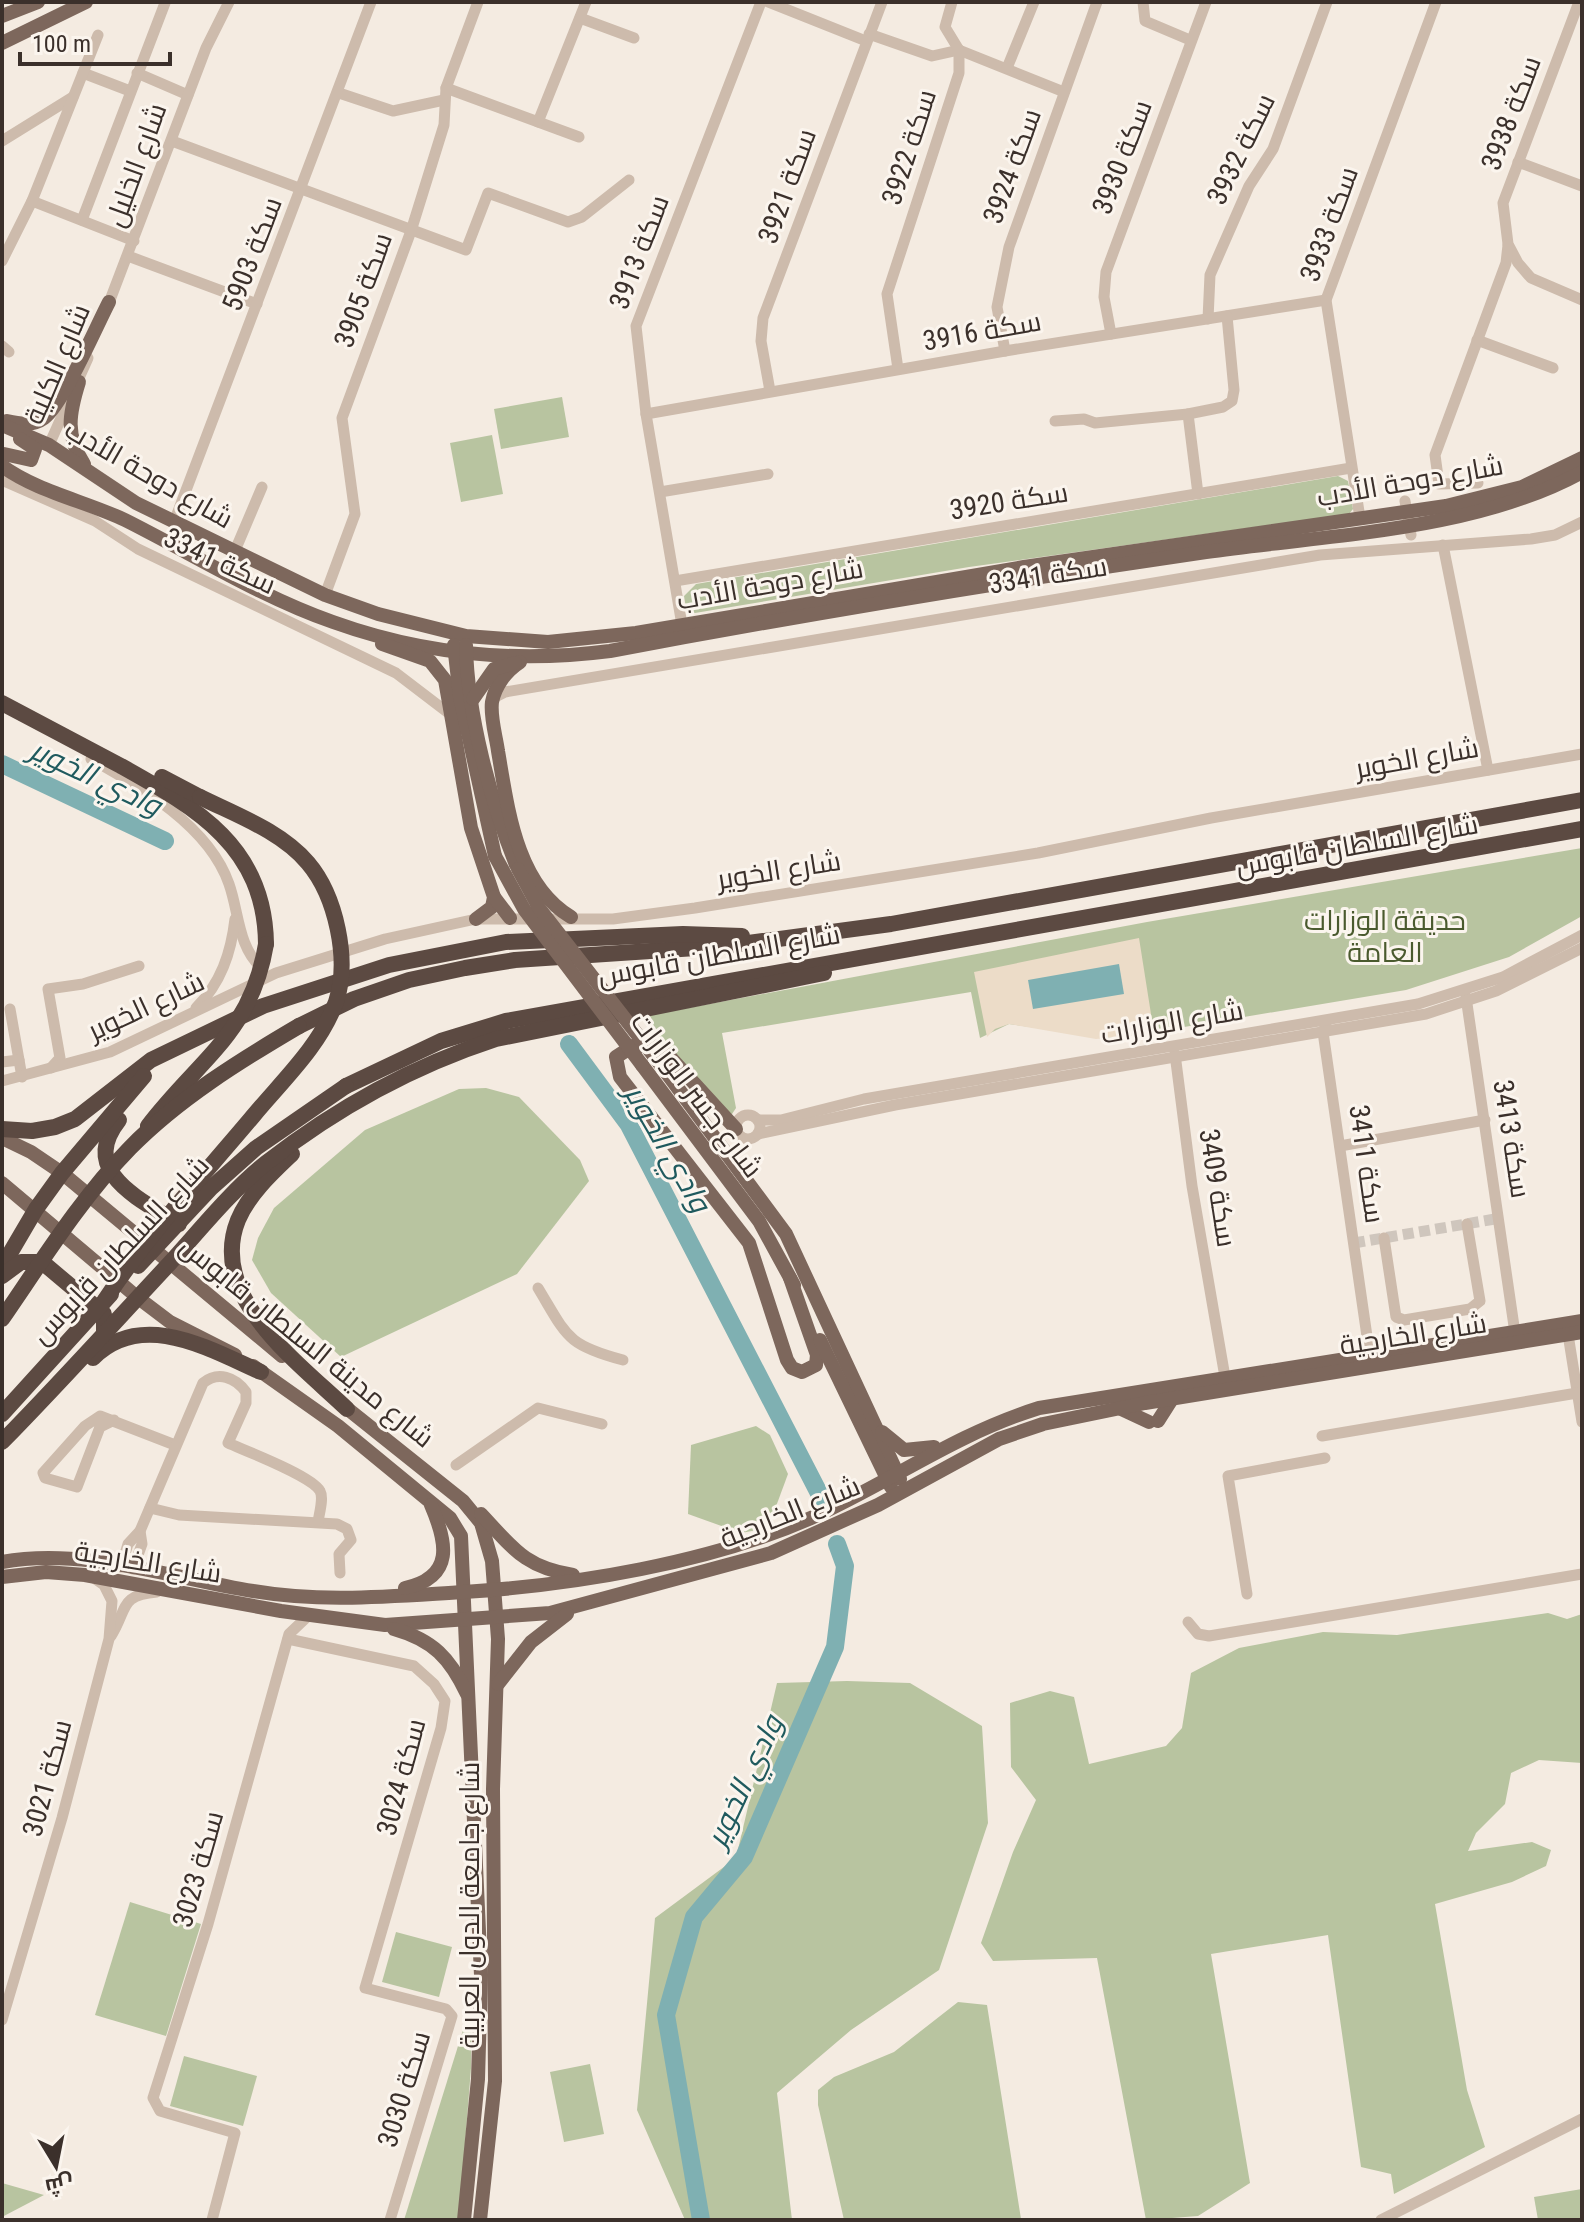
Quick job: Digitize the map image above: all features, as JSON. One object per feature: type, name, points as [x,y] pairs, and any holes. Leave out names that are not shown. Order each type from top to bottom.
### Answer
[{"type":"highway","points":[[2,703],[66,729],[270,832],[309,863],[324,887],[338,934],[340,958],[336,1001],[316,1040],[154,1230],[105,1300]]},
{"type":"highway","points":[[2,703],[174,795],[237,849],[259,893],[266,928],[261,975],[236,1027],[168,1100],[133,1145]]},
{"type":"highway","name":"شارع السلطان قابوس","points":[[2,1319],[69,1223],[133,1145],[242,1060],[299,1026],[354,999],[409,980],[515,960],[772,940],[891,924],[1582,800]]},
{"type":"highway","name":"شارع السلطان قابوس","points":[[2,1414],[211,1188],[299,1114],[346,1086],[441,1041],[506,1021],[1582,829]]},
{"type":"highway","points":[[2,1129],[32,1131],[75,1119],[96,1106],[128,1075],[175,1049],[263,1006],[389,965],[506,942],[668,935],[772,940]]},
{"type":"highway","points":[[2,1442],[208,1219],[264,1165],[336,1115],[426,1065],[496,1039],[818,975],[886,952]]},
{"type":"highway","points":[[2,1267],[36,1209],[62,1173],[133,1086],[175,1049]]},
{"type":"highway","points":[[133,1086],[123,1116],[107,1135],[105,1164],[113,1177],[186,1228],[208,1219]]},
{"type":"highway","points":[[336,1115],[250,1199],[238,1219],[232,1257],[234,1276],[254,1313],[283,1347],[347,1409]]},
{"type":"highway","points":[[2,1276],[21,1262],[42,1262],[104,1314],[104,1334]]},
{"type":"highway","points":[[44,1400],[56,1395],[106,1346],[148,1334],[180,1338],[261,1372]]},
{"type":"main road","points":[[2,16],[38,2]]},
{"type":"main road","points":[[2,43],[86,2]]},
{"type":"main road","points":[[2,422],[22,424],[46,417],[66,387],[109,302]]},
{"type":"main road","points":[[79,382],[69,414],[70,437],[91,474]]},
{"type":"main road","name":"شارع دوحة الأدب","points":[[2,422],[49,445],[91,474],[174,522],[325,595],[378,614],[459,634],[548,642],[593,639],[1024,567],[1360,518],[1408,518],[1487,498],[1547,476],[1582,458]]},
{"type":"main road","points":[[2,432],[31,445],[36,453],[26,461],[3,458]]},
{"type":"main road","points":[[3,458],[33,469],[43,460],[49,445]]},
{"type":"main road","name":"شارع دوحة الأدب","points":[[3,458],[31,483],[149,532],[334,623],[460,653],[542,658],[610,651],[1408,518],[1512,504],[1582,472]]},
{"type":"main road","points":[[334,623],[364,638],[430,661],[438,668],[445,680],[471,828],[484,875],[494,897],[510,918]]},
{"type":"main road","name":"شارع جسر الوزارات","points":[[459,634],[460,697],[495,856],[524,909],[759,1221],[901,1493]]},
{"type":"main road","name":"شارع جسر الوزارات","points":[[460,653],[496,805],[539,908],[786,1234],[868,1426]]},
{"type":"main road","points":[[473,699],[494,669],[514,667],[542,658]]},
{"type":"main road","points":[[484,875],[500,882],[512,881],[525,873],[504,783],[493,698],[514,667]]},
{"type":"main road","points":[[521,866],[550,901],[571,917]]},
{"type":"main road","points":[[476,919],[492,907],[494,897]]},
{"type":"main road","points":[[736,1129],[660,1046],[633,1046],[616,1057],[620,1077],[749,1243],[787,1360],[792,1368],[802,1372],[816,1365],[817,1355],[790,1278]]},
{"type":"main road","name":"شارع مدينة السلطان قابوس","points":[[2,1138],[31,1152],[62,1173],[463,1501],[487,1537],[497,1590]]},
{"type":"main road","name":"شارع مدينة السلطان قابوس","points":[[2,1183],[170,1322],[219,1344],[261,1372],[338,1426],[450,1518],[461,1536],[466,1592]]},
{"type":"main road","name":"شارع الخارجية","points":[[2,1562],[40,1558],[127,1568],[298,1597],[466,1592],[593,1578],[767,1536],[856,1497],[969,1433],[1039,1408],[1149,1396],[1172,1399],[1413,1361],[1567,1332],[1582,1321]]},
{"type":"main road","points":[[1476,1350],[1510,1338],[1515,1333],[1522,1336],[1567,1332]]},
{"type":"main road","name":"شارع الخارجية","points":[[2,1577],[46,1572],[92,1577],[281,1611],[385,1625],[550,1613],[750,1560],[815,1536],[999,1439],[1053,1421],[1119,1408],[1149,1396],[1225,1377],[1515,1333]]},
{"type":"main road","points":[[1330,1374],[1370,1357],[1413,1361]]},
{"type":"main road","points":[[1196,1395],[1225,1377],[1234,1383],[1259,1385]]},
{"type":"main road","points":[[1119,1408],[1153,1422],[1172,1399]]},
{"type":"main road","points":[[868,1426],[895,1446],[913,1451],[933,1448],[969,1433]]},
{"type":"main road","points":[[856,1497],[869,1478],[871,1468],[868,1426]]},
{"type":"main road","points":[[463,1501],[479,1512],[504,1541],[530,1563],[550,1571],[593,1578]]},
{"type":"main road","points":[[365,1597],[420,1585],[439,1567],[445,1543],[430,1503]]},
{"type":"main road","points":[[660,1564],[665,1583]]},
{"type":"main road","name":"شارع جامعة الدول العربية","points":[[480,2220],[495,2081],[493,1789],[498,1684],[497,1590]]},
{"type":"main road","name":"شارع جامعة الدول العربية","points":[[464,2220],[474,2134],[481,1975],[466,1592]]},
{"type":"main road","points":[[498,1684],[531,1642],[581,1606]]},
{"type":"main road","points":[[385,1625],[421,1637],[441,1650],[471,1702]]},
{"type":"street","name":"شارع الخليل","points":[[109,302],[188,95],[229,2]]},
{"type":"street","name":"سكة 5903","points":[[174,522],[302,192],[371,2]]},
{"type":"street","name":"سكة 3905","points":[[325,595],[355,514],[342,418],[411,231],[444,125],[445,94],[478,2]]},
{"type":"street","points":[[538,122],[586,2]]},
{"type":"street","name":"سكة 3913","points":[[682,625],[646,414],[636,326],[761,2]]},
{"type":"street","points":[[768,2],[868,38],[932,56],[959,50],[1064,92]]},
{"type":"street","name":"سكة 3921","points":[[770,391],[761,341],[763,318],[882,2]]},
{"type":"street","points":[[952,2],[945,27],[959,50]]},
{"type":"street","points":[[1007,68],[1034,2]]},
{"type":"street","name":"سكة 3924","points":[[1005,351],[997,307],[1002,275],[1097,2]]},
{"type":"street","points":[[1143,2],[1145,21],[1190,40]]},
{"type":"street","name":"سكة 3930","points":[[1111,334],[1104,297],[1106,272],[1206,2]]},
{"type":"street","name":"سكة 3932","points":[[1208,319],[1210,275],[1249,186],[1273,149],[1327,2]]},
{"type":"street","name":"سكة 3933","points":[[1360,518],[1326,300],[1436,2]]},
{"type":"street","name":"سكة 3938","points":[[1478,483],[1439,484],[1435,455],[1506,263],[1508,244],[1503,203],[1579,2]]},
{"type":"street","points":[[82,220],[165,3]]},
{"type":"street","points":[[580,18],[634,38]]},
{"type":"street","points":[[2,261],[32,201],[98,35]]},
{"type":"street","name":"سكة 3922","points":[[898,369],[887,294],[959,73],[959,50]]},
{"type":"street","points":[[83,73],[130,91]]},
{"type":"street","points":[[137,73],[188,95]]},
{"type":"street","points":[[339,93],[393,111],[445,94],[579,137]]},
{"type":"street","points":[[2,141],[74,96]]},
{"type":"street","points":[[172,141],[302,192],[466,250],[483,197],[488,193],[568,222],[582,217],[629,180]]},
{"type":"street","points":[[1518,162],[1582,186]]},
{"type":"street","points":[[32,201],[134,241]]},
{"type":"street","name":"سكة 3938","points":[[1508,244],[1531,278]]},
{"type":"street","points":[[128,256],[257,304]]},
{"type":"street","points":[[1499,282],[1513,274],[1531,278],[1582,300]]},
{"type":"street","name":"سكة 3916","points":[[646,414],[1005,351],[1326,300]]},
{"type":"street","name":"شارع الكلية","points":[[49,445],[79,382],[109,302]]},
{"type":"street","points":[[1055,421],[1084,419],[1095,423],[1188,414],[1223,407],[1232,401],[1234,390],[1227,316]]},
{"type":"street","points":[[1477,340],[1553,368]]},
{"type":"street","points":[[1188,414],[1198,494]]},
{"type":"street","name":"سكة 3920","points":[[675,581],[1351,468]]},
{"type":"street","points":[[660,492],[768,474]]},
{"type":"street","name":"سكة 3341","points":[[2,480],[95,521],[138,549],[417,686],[452,715]]},
{"type":"street","points":[[234,553],[262,487]]},
{"type":"street","name":"سكة 3341","points":[[493,698],[522,690],[1183,577],[1320,555],[1531,539],[1555,535],[1582,522]]},
{"type":"street","points":[[138,549],[149,532]]},
{"type":"street","points":[[1443,545],[1488,770]]},
{"type":"street","points":[[514,667],[514,686],[522,690]]},
{"type":"street","points":[[417,686],[432,684],[438,668]]},
{"type":"street","points":[[2,703],[28,724],[138,787],[186,825],[223,870],[254,960],[276,973]]},
{"type":"street","name":"شارع الخوير","points":[[2,1081],[110,1052],[276,973],[371,943],[476,919],[613,919],[875,879],[1582,754]]},
{"type":"street","points":[[190,1014],[217,982],[232,943],[236,915]]},
{"type":"street","name":"شارع الوزارات","points":[[759,1120],[781,1120],[864,1099],[1372,1013],[1436,999],[1503,977],[1582,935]]},
{"type":"street","name":"شارع الوزارات","points":[[758,1134],[895,1105],[1413,1017],[1465,1003],[1537,973],[1582,948]]},
{"type":"street","points":[[47,1071],[60,1058],[48,989],[83,984],[139,966]]},
{"type":"street","points":[[1465,1003],[1469,993],[1503,977]]},
{"type":"street","name":"سكة 3413","points":[[1465,1003],[1515,1333]]},
{"type":"street","points":[[10,1009],[22,1077]]},
{"type":"street","points":[[1323,1032],[1331,1022],[1372,1013]]},
{"type":"street","name":"سكة 3411","points":[[1323,1032],[1370,1357]]},
{"type":"street","points":[[1174,1058],[1179,1049],[1220,1038]]},
{"type":"street","name":"سكة 3409","points":[[1174,1058],[1225,1377]]},
{"type":"street","points":[[2,1062],[19,1060]]},
{"type":"street","points":[[746,1115],[759,1120],[758,1134],[746,1139],[736,1129],[737,1122],[746,1115]]},
{"type":"street","points":[[1340,1146],[1485,1120]]},
{"type":"street","points":[[1384,1238],[1396,1317],[1404,1320],[1470,1309],[1480,1301],[1467,1224]]},
{"type":"street","points":[[538,1288],[569,1339],[587,1351],[623,1360]]},
{"type":"street","points":[[1567,1332],[1582,1418]]},
{"type":"street","points":[[127,1568],[142,1544],[140,1531],[203,1383],[217,1377],[235,1380],[246,1392],[246,1403],[228,1443],[285,1468],[316,1487],[321,1497],[318,1522]]},
{"type":"street","points":[[1322,1436],[1577,1393]]},
{"type":"street","points":[[456,1465],[538,1408],[602,1424]]},
{"type":"street","points":[[114,1420],[100,1427],[77,1487],[45,1478],[43,1473],[92,1420],[100,1416],[114,1420],[175,1445]]},
{"type":"street","points":[[1247,1594],[1227,1486],[1228,1476],[1325,1458]]},
{"type":"street","points":[[150,1508],[179,1515],[337,1524],[351,1535],[349,1543],[339,1554],[340,1573]]},
{"type":"street","points":[[1188,1622],[1198,1634],[1209,1636],[1582,1574]]},
{"type":"street","name":"سكة 3021","points":[[92,1577],[104,1585],[112,1601],[109,1639]]},
{"type":"street","name":"سكة 3021","points":[[2,2020],[62,1818],[109,1639],[126,1602],[142,1593],[169,1591]]},
{"type":"street","points":[[281,1611],[288,1637]]},
{"type":"street","points":[[288,1637],[309,1615]]},
{"type":"street","name":"سكة 3024","points":[[288,1637],[414,1666],[434,1684],[445,1701],[441,1728],[365,1988]]},
{"type":"street","name":"سكة 3023","points":[[212,2220],[235,2133],[163,2112],[155,2107],[153,2098],[208,1924],[288,1637]]},
{"type":"street","name":"سكة 3030","points":[[365,1988],[446,2009],[452,2016],[390,2220]]},
{"type":"street","points":[[1381,2220],[1582,2119]]},
{"type":"green space","points":[[562,397],[569,437],[501,449],[494,409]]},
{"type":"green space","points":[[492,435],[503,494],[461,502],[450,443]]},
{"type":"green space","points":[[1338,476],[1348,481],[1353,509],[1349,514],[969,567],[695,613],[686,608],[684,596],[696,584]]},
{"type":"green space","name":"حديقة الوزارات العامة","points":[[1582,848],[1582,916],[1509,957],[1406,990],[1112,1039],[1009,1024],[980,1038],[971,992],[722,1033],[736,1108],[730,1117],[640,1017],[1147,922]]},
{"type":"green space","points":[[486,1088],[519,1097],[580,1160],[589,1181],[517,1274],[341,1357],[271,1293],[252,1260],[258,1238],[274,1208],[365,1130],[459,1089]]},
{"type":"green space","points":[[756,1426],[770,1435],[788,1474],[768,1528],[741,1533],[688,1514],[691,1445]]},
{"type":"green space","points":[[1548,1613],[1567,1619],[1582,1614],[1582,1763],[1539,1760],[1511,1773],[1505,1804],[1476,1833],[1468,1851],[1532,1842],[1551,1850],[1546,1866],[1512,1882],[1435,1904],[1467,2090],[1485,2147],[1394,2194],[1391,2174],[1361,2167],[1328,1935],[1211,1954],[1250,2183],[1198,2216],[1146,2220],[1097,1958],[993,1961],[981,1943],[1013,1852],[1036,1800],[1011,1767],[1010,1703],[1050,1691],[1074,1697],[1089,1764],[1166,1746],[1182,1728],[1191,1673],[1239,1648],[1323,1632],[1397,1635]]},
{"type":"green space","points":[[777,1683],[910,1683],[982,1726],[988,1823],[939,1970],[851,2030],[777,2093],[792,2220],[685,2220],[637,2110],[655,1918],[736,1858]]},
{"type":"green space","points":[[130,1902],[201,1924],[166,2036],[95,2015]]},
{"type":"green space","points":[[396,1932],[452,1947],[439,1997],[382,1982]]},
{"type":"green space","points":[[472,2001],[471,2068],[459,2220],[404,2220]]},
{"type":"green space","points":[[958,2002],[987,2005],[1021,2219],[844,2220],[818,2105],[818,2090],[834,2077],[894,2052]]},
{"type":"green space","points":[[184,2056],[257,2076],[243,2126],[170,2106]]},
{"type":"green space","points":[[590,2064],[604,2134],[564,2142],[550,2072]]},
{"type":"green space","points":[[2,2183],[44,2195],[2,2217]]},
{"type":"green space","points":[[1582,2189],[1582,2220],[1538,2220],[1534,2197]]},
{"type":"shaded area","points":[[1139,938],[1154,1033],[1096,1039],[1009,1024],[995,1029],[987,1037],[974,972]]},
{"type":"water","points":[[1119,964],[1124,994],[1033,1009],[1028,980]]},
{"type":"waterway","name":"وادي الخوير","points":[[2,764],[165,841]]},
{"type":"waterway","name":"وادي الخوير","points":[[569,1044],[629,1125],[821,1497]]},
{"type":"waterway","name":"وادي الخوير","points":[[701,2220],[666,2015],[694,1917],[744,1857],[835,1647],[845,1566],[837,1544]]},
{"type":"tunnel","points":[[1354,1243],[1501,1218]]}]
